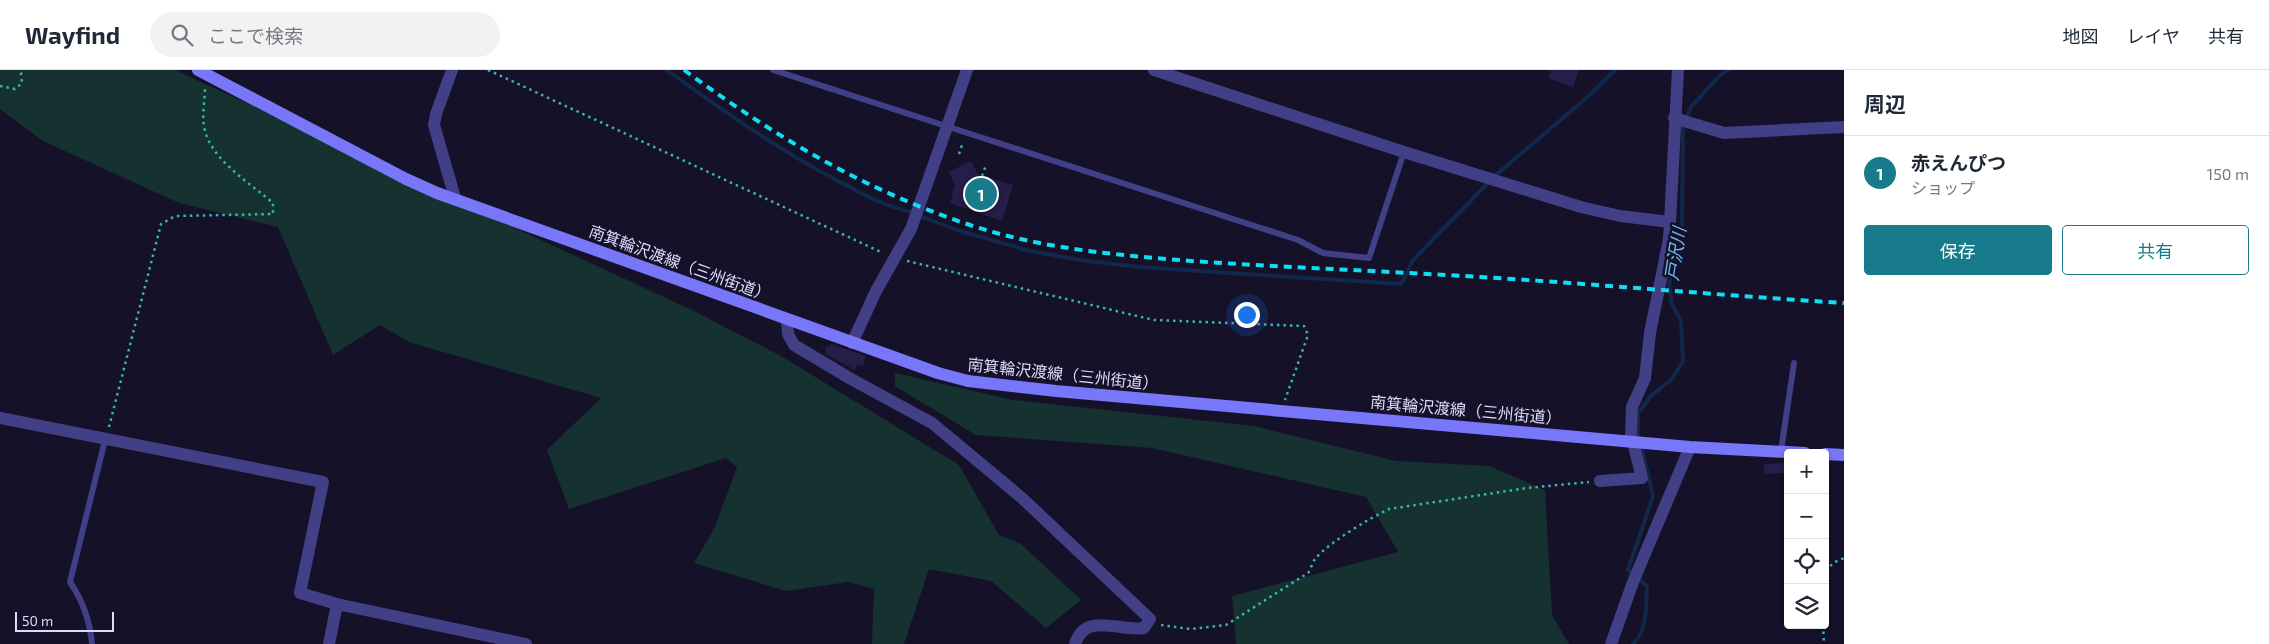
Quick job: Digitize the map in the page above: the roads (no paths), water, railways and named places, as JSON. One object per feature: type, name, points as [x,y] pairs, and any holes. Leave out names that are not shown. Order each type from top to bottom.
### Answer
[{"type":"main road","name":"南箕輪沢渡線（三州街道）","points":[[202,72],[406,179],[787,320],[938,373],[968,381],[1056,392],[1690,447],[1784,451]]},
{"type":"main road","points":[[1829,454],[1844,455]]},
{"type":"street","points":[[452,70],[436,114],[434,126],[455,198]]},
{"type":"street","points":[[852,343],[894,258],[911,229],[967,70]]},
{"type":"street","points":[[1154,70],[1404,152],[1581,207],[1620,216],[1670,222]]},
{"type":"street","points":[[1600,481],[1642,478],[1633,441],[1632,407],[1645,378],[1650,333],[1669,239],[1681,121],[1678,70]]},
{"type":"street","points":[[1681,121],[1724,133],[1844,127]]},
{"type":"street","points":[[787,320],[785,326],[794,345],[851,379],[932,423],[1022,498],[1150,619],[1144,628],[1134,630],[1105,624],[1088,626],[1078,636],[1075,644]]},
{"type":"street","points":[[0,418],[323,482],[300,593],[337,604],[526,644]]},
{"type":"street","points":[[1610,644],[1635,577],[1690,447]]},
{"type":"street","points":[[329,644],[337,604]]},
{"type":"lane","points":[[773,70],[1298,240],[1323,254],[1369,258],[1404,152]]},
{"type":"lane","points":[[1781,451],[1794,363]]},
{"type":"lane","points":[[92,644],[90,628],[80,596],[70,582],[105,440]]},
{"type":"waterway","points":[[667,70],[796,158],[876,200],[912,212]]},
{"type":"waterway","points":[[1496,175],[1591,94],[1615,70]]},
{"type":"waterway","name":"戸沢川","points":[[1638,436],[1638,413],[1652,395],[1672,379],[1683,361],[1681,321],[1672,304],[1669,284],[1682,225],[1683,125],[1691,107],[1719,76],[1728,70]]},
{"type":"waterway","points":[[922,217],[957,230],[1026,250],[1080,260],[1139,267],[1401,284],[1413,260],[1488,183]]},
{"type":"waterway","name":"戸沢川","points":[[1633,644],[1644,625],[1647,586],[1628,570],[1653,496],[1642,449]]},
{"type":"railway","points":[[684,70],[786,139],[856,178],[930,211],[970,225],[1024,240],[1080,250],[1191,261],[1518,279],[1844,303]]},
{"type":"place","name":"赤えんぴつ","points":[[981,194]]}]
